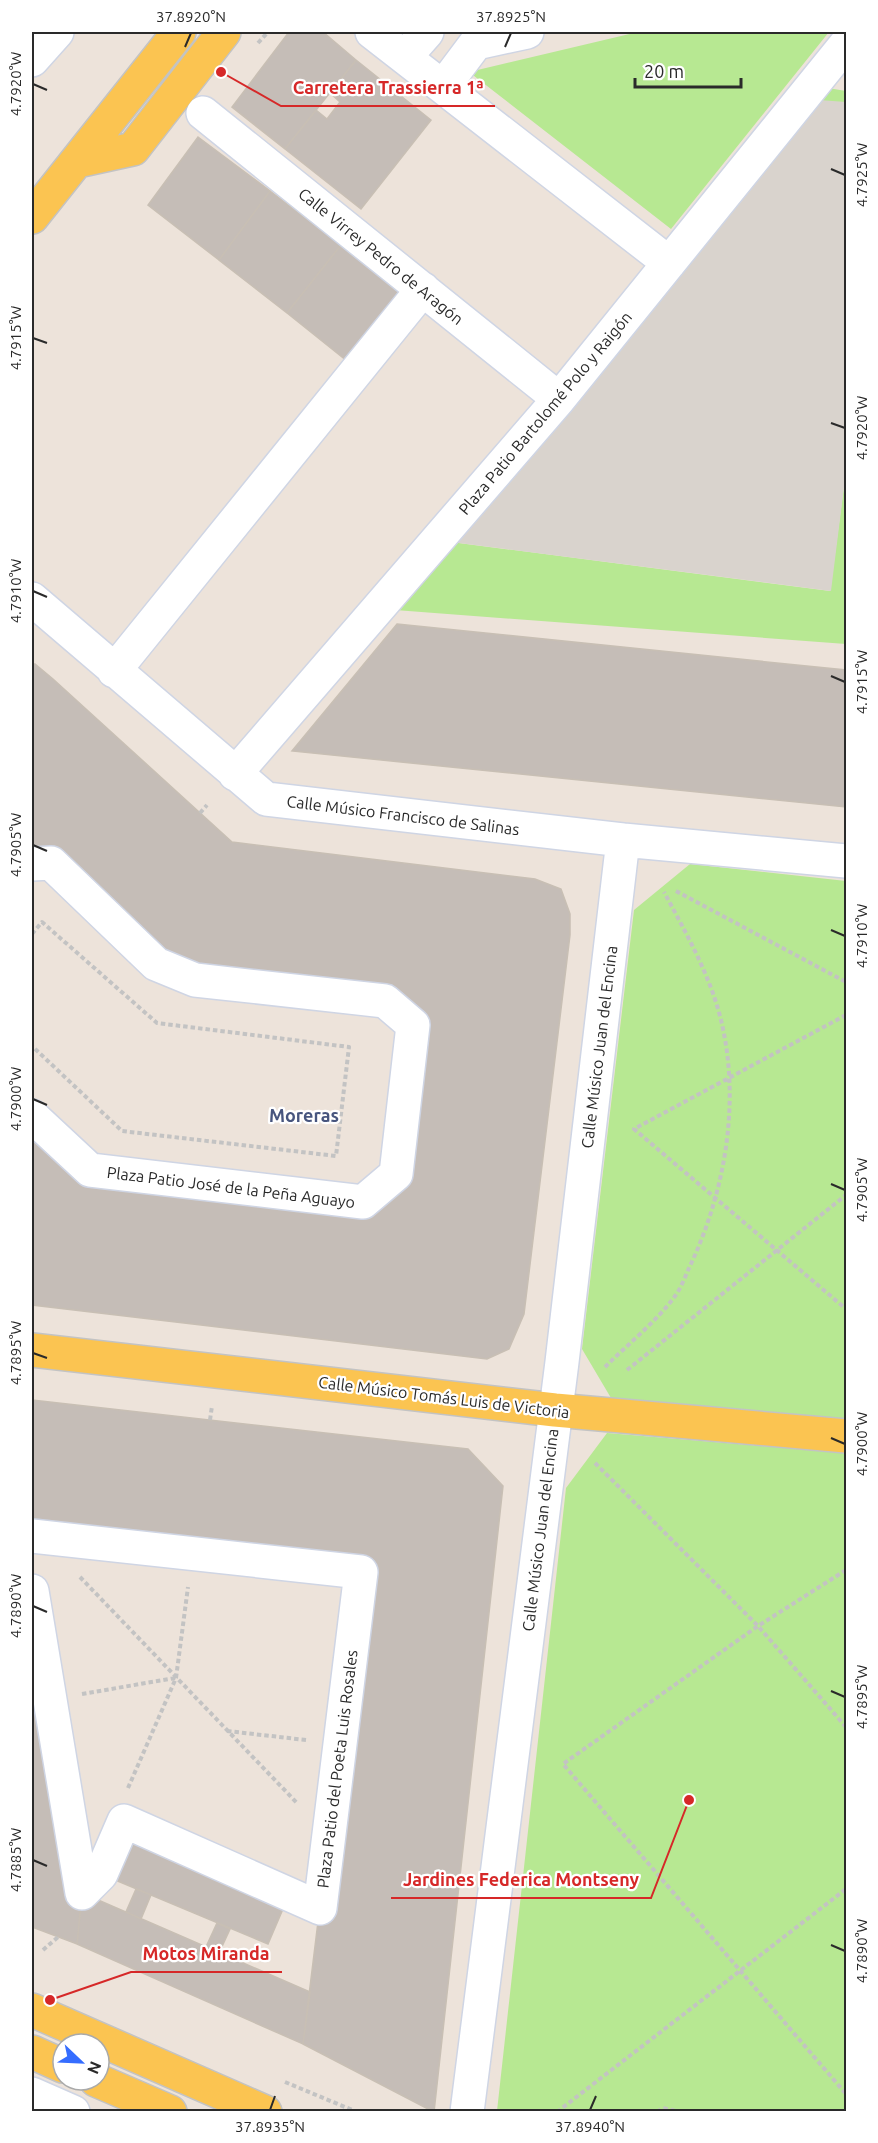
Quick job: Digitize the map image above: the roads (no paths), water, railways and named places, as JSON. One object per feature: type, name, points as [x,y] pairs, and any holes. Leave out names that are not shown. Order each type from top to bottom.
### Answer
[{"type":"main road","points":[[32,217],[179,32]]},
{"type":"main road","points":[[78,161],[133,149],[224,32]]},
{"type":"main road","name":"Calle Músico Tomás Luis de Victoria","points":[[35,1348],[555,1410],[846,1436]]},
{"type":"main road","points":[[32,2010],[265,2112]]},
{"type":"main road","points":[[32,2052],[51,2061]]},
{"type":"main road","points":[[111,2086],[170,2112]]},
{"type":"street","points":[[32,60],[57,32]]},
{"type":"street","points":[[372,32],[669,263]]},
{"type":"street","points":[[405,57],[427,32]]},
{"type":"street","points":[[443,87],[476,43],[526,32]]},
{"type":"street","name":"Plaza Patio Bartolomé Polo y Raigón","points":[[235,774],[559,399],[846,44]]},
{"type":"street","name":"Calle Virrey Pedro de Aragón","points":[[203,113],[559,399]]},
{"type":"street","points":[[114,671],[423,290]]},
{"type":"street","name":"Calle Músico Francisco de Salinas","points":[[32,600],[266,800],[623,840],[846,861]]},
{"type":"street","name":"Calle Músico Juan del Encina","points":[[467,2112],[555,1410],[623,840]]},
{"type":"street","name":"Plaza Patio José de la Peña Aguayo","points":[[32,864],[51,863],[156,964],[176,974],[195,980],[386,1001],[413,1025],[396,1174],[363,1202],[90,1170],[32,1116]]},
{"type":"street","name":"Plaza Patio del Poeta Luis Rosales","points":[[32,1591],[82,1893],[101,1874],[124,1821],[320,1908],[361,1572],[37,1537]]},
{"type":"street","points":[[32,2094],[73,2112]]},
{"type":"place","name":"Carretera Trassierra 1ª","points":[[221,72]]},
{"type":"place","name":"Jardines Federica Montseny","points":[[689,1800]]},
{"type":"place","name":"Motos Miranda","points":[[50,2000]]},
{"type":"district","name":"Moreras","points":[[304,1116]]}]
